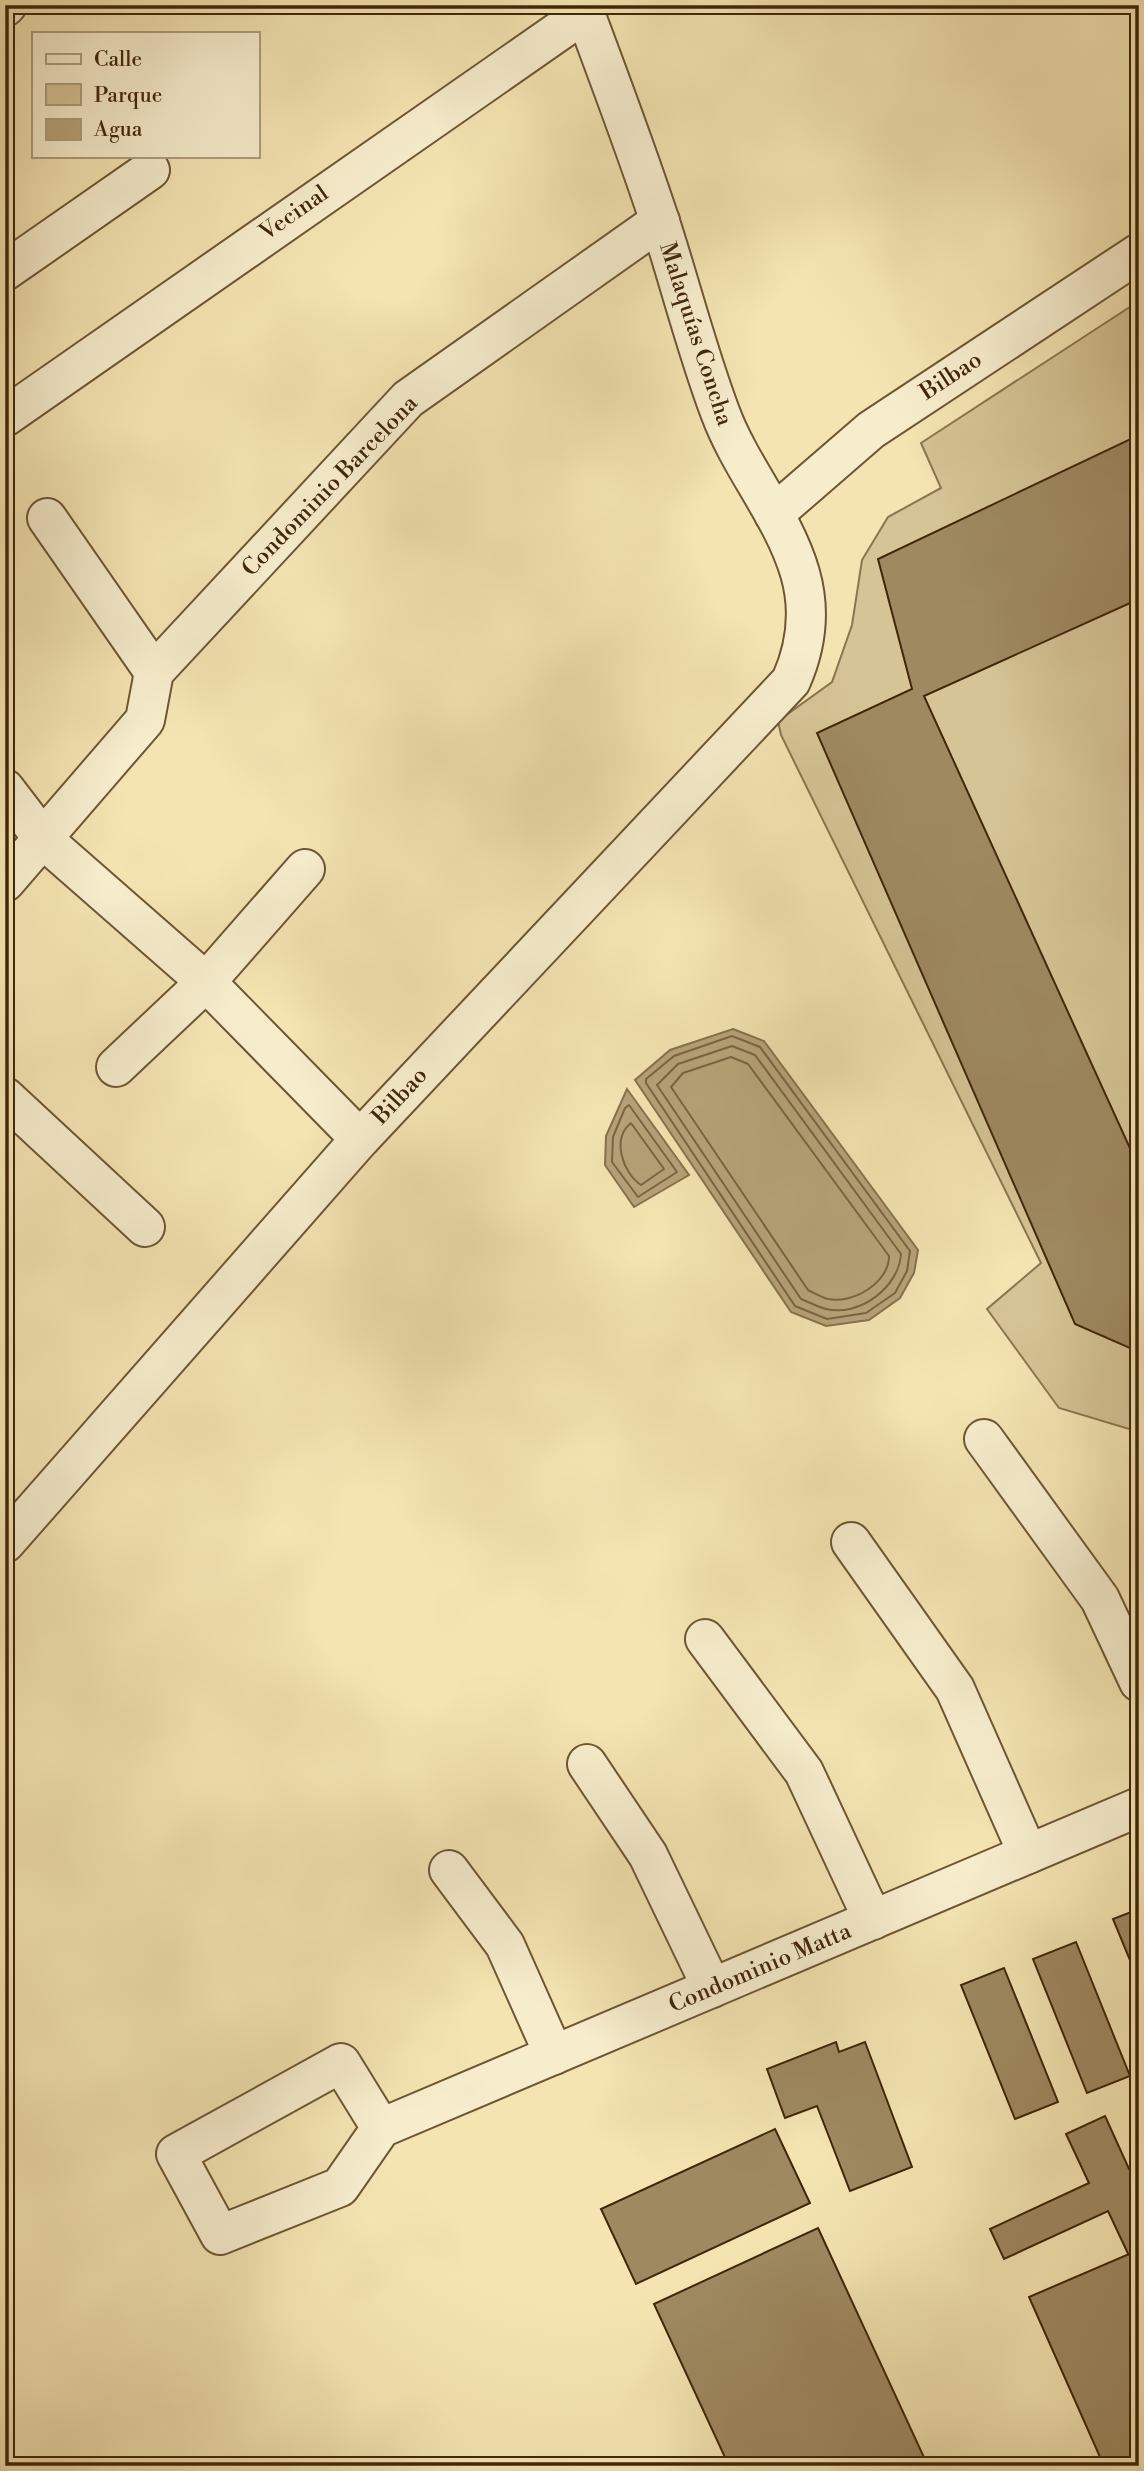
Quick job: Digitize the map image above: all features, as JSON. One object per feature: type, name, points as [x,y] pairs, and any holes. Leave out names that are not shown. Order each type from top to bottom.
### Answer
[{"type":"street","name":"Malaquías Concha","points":[[584,9],[660,221],[720,412],[740,459],[774,513],[800,573],[808,617],[801,658]]},
{"type":"street","name":"Vecinal","points":[[5,416],[584,9]]},
{"type":"street","points":[[5,271],[150,170]]},
{"type":"street","name":"Condominio Barcelona","points":[[154,672],[408,399],[660,221]]},
{"type":"street","name":"Bilbao","points":[[774,513],[871,430],[1139,253]]},
{"type":"street","points":[[5,882],[145,720],[154,672],[47,518]]},
{"type":"street","name":"Bilbao","points":[[5,1543],[360,1139],[791,681],[801,658]]},
{"type":"street","points":[[5,789],[44,840],[205,982],[360,1139]]},
{"type":"street","points":[[116,1067],[205,982],[305,869]]},
{"type":"street","points":[[5,1097],[145,1227]]},
{"type":"street","points":[[984,1439],[1100,1599],[1139,1682]]},
{"type":"street","points":[[851,1542],[955,1689],[1028,1854]]},
{"type":"street","points":[[705,1639],[804,1772],[873,1920]]},
{"type":"street","points":[[587,1764],[648,1855],[712,1988]]},
{"type":"street","name":"Condominio Matta","points":[[381,2128],[1139,1807]]},
{"type":"street","points":[[449,1870],[505,1945],[554,2055]]},
{"type":"street","points":[[341,2063],[381,2128],[340,2187],[220,2235],[176,2154],[341,2063]]},
{"type":"green space","points":[[1139,301],[1139,1432],[1059,1408],[987,1309],[1041,1263],[781,735],[778,721],[832,682],[852,625],[862,560],[888,517],[941,488],[921,443]]},
{"type":"water","points":[[733,1029],[764,1041],[918,1250],[914,1273],[900,1298],[869,1320],[826,1326],[791,1312],[635,1080],[670,1050]]},
{"type":"water","points":[[627,1089],[689,1175],[634,1207],[605,1165],[606,1136]]},
{"type":"building","points":[[1139,435],[1139,599],[924,696],[1139,1168],[1139,1352],[1075,1324],[817,733],[912,689],[878,559]]},
{"type":"building","points":[[1139,1909],[1139,1982],[1113,1919]]},
{"type":"building","points":[[1076,1942],[1130,2076],[1087,2093],[1033,1959]]},
{"type":"building","points":[[1004,1968],[1058,2102],[1015,2119],[961,1985]]},
{"type":"building","points":[[836,2042],[839,2052],[865,2042],[912,2167],[850,2191],[817,2106],[785,2118],[767,2069]]},
{"type":"building","points":[[1105,2116],[1129,2169],[1139,2164],[1139,2277],[1108,2211],[1004,2259],[990,2229],[1089,2183],[1066,2134]]},
{"type":"building","points":[[775,2129],[810,2203],[636,2284],[601,2209]]},
{"type":"building","points":[[818,2228],[928,2466],[729,2466],[654,2304]]},
{"type":"building","points":[[1129,2254],[1139,2277],[1139,2465],[1104,2466],[1029,2297]]}]
